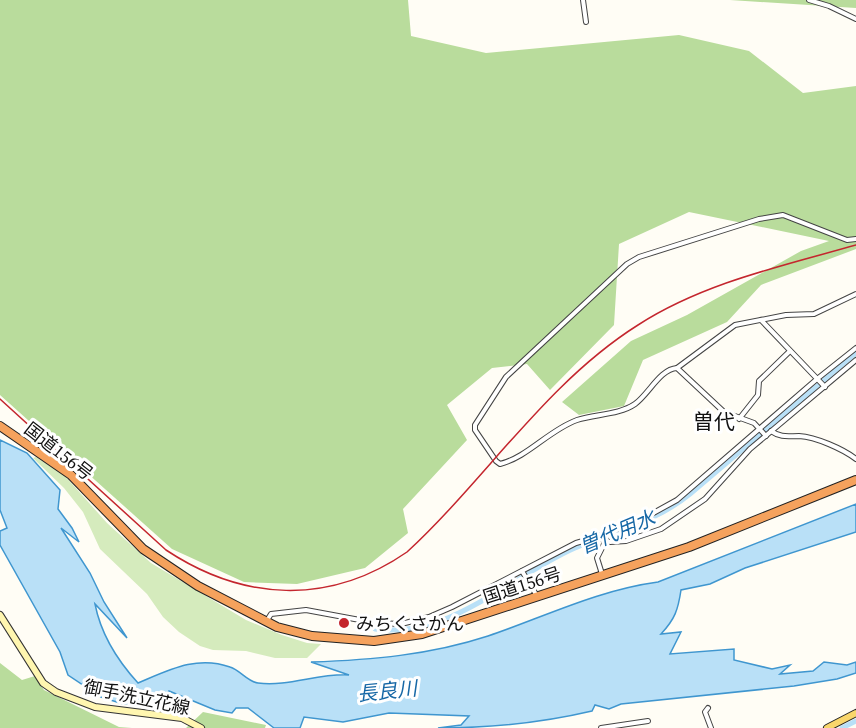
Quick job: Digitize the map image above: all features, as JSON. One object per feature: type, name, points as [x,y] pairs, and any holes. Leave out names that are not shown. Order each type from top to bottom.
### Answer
[{"type":"highway","name":"国道156号","points":[[0,426],[71,475],[118,526],[157,561],[266,623],[312,636],[391,640],[422,634],[710,539],[856,480]]},
{"type":"main road","name":"御手洗立花線","points":[[0,615],[43,683],[56,692],[94,707],[182,718],[201,728]]},
{"type":"main road","points":[[827,728],[856,713]]},
{"type":"street","points":[[583,0],[586,22]]},
{"type":"street","points":[[809,0],[829,6],[856,19]]},
{"type":"street","points":[[856,239],[847,240],[783,215],[759,219],[639,257],[627,264],[506,377],[475,425],[475,430],[496,461],[500,464],[512,461],[536,443],[576,420],[634,405],[667,371],[677,368],[729,328],[786,315],[814,314],[856,294]]},
{"type":"street","points":[[762,320],[821,382]]},
{"type":"street","points":[[771,431],[856,348]]},
{"type":"street","points":[[739,418],[758,395],[759,381],[790,351]]},
{"type":"street","points":[[266,623],[271,614],[306,610],[376,623],[401,624],[429,617],[452,607],[524,574],[554,553],[602,539],[663,509],[732,460],[821,382],[856,360]]},
{"type":"street","points":[[677,368],[724,412],[763,432]]},
{"type":"street","points":[[602,539],[639,538],[672,523],[705,499],[732,460],[763,432],[771,431],[782,436],[807,438],[837,446],[856,459]]},
{"type":"street","points":[[602,539],[597,558],[602,575]]},
{"type":"street","points":[[524,574],[537,596]]},
{"type":"street","points":[[708,708],[705,712],[711,728]]},
{"type":"street","points":[[601,728],[648,721]]},
{"type":"green space","points":[[0,0],[408,0],[411,36],[486,53],[679,35],[749,51],[803,93],[856,86],[856,249],[761,285],[727,322],[643,360],[624,406],[579,415],[562,402],[631,341],[687,315],[801,251],[829,241],[689,212],[619,244],[614,325],[550,390],[527,364],[492,368],[447,405],[467,440],[403,509],[408,533],[365,568],[297,584],[244,582],[172,549],[0,395]]},
{"type":"green space","points":[[730,0],[856,0],[856,8]]},
{"type":"green space","points":[[36,457],[65,476],[107,523],[151,563],[246,620],[307,643],[321,644],[307,658],[275,658],[246,651],[213,650],[200,646],[179,632],[163,617],[147,594],[100,549],[83,512],[64,488],[33,458]]},
{"type":"green space","points":[[0,663],[22,680],[35,676],[44,690],[119,727],[132,728],[0,728]]},
{"type":"green space","points":[[203,712],[266,725],[265,728],[186,728]]},
{"type":"water","name":"長良川","points":[[0,440],[27,453],[60,490],[58,509],[79,542],[61,528],[127,638],[95,604],[101,626],[111,647],[138,683],[161,673],[195,663],[230,667],[251,680],[269,684],[349,675],[311,662],[356,660],[422,652],[488,636],[614,591],[658,582],[856,504],[856,532],[745,568],[710,584],[681,590],[675,614],[661,634],[681,632],[670,654],[734,649],[734,660],[772,669],[790,665],[780,674],[813,671],[824,662],[847,665],[856,662],[856,673],[837,679],[794,686],[621,704],[609,709],[595,705],[592,711],[573,715],[535,722],[477,727],[438,728],[461,725],[469,716],[389,713],[343,722],[304,717],[300,728],[274,728],[248,708],[236,708],[232,713],[215,710],[169,691],[163,699],[123,704],[101,697],[68,675],[60,652],[0,545],[0,531],[7,528],[0,510]]},
{"type":"waterway","name":"曽代用水","points":[[375,629],[403,630],[454,615],[575,548],[662,513],[690,494],[856,353]]},
{"type":"waterway","points":[[842,728],[856,721]]},
{"type":"railway","points":[[0,399],[166,550],[195,567],[225,579],[256,587],[286,590],[317,589],[347,582],[377,570],[407,552],[436,524],[545,403],[605,348],[638,325],[663,310],[716,287],[772,268],[856,245]]},
{"type":"place","name":"みちくさかん","points":[[344,623]]},
{"type":"district","name":"曽代","points":[[714,421]]}]
